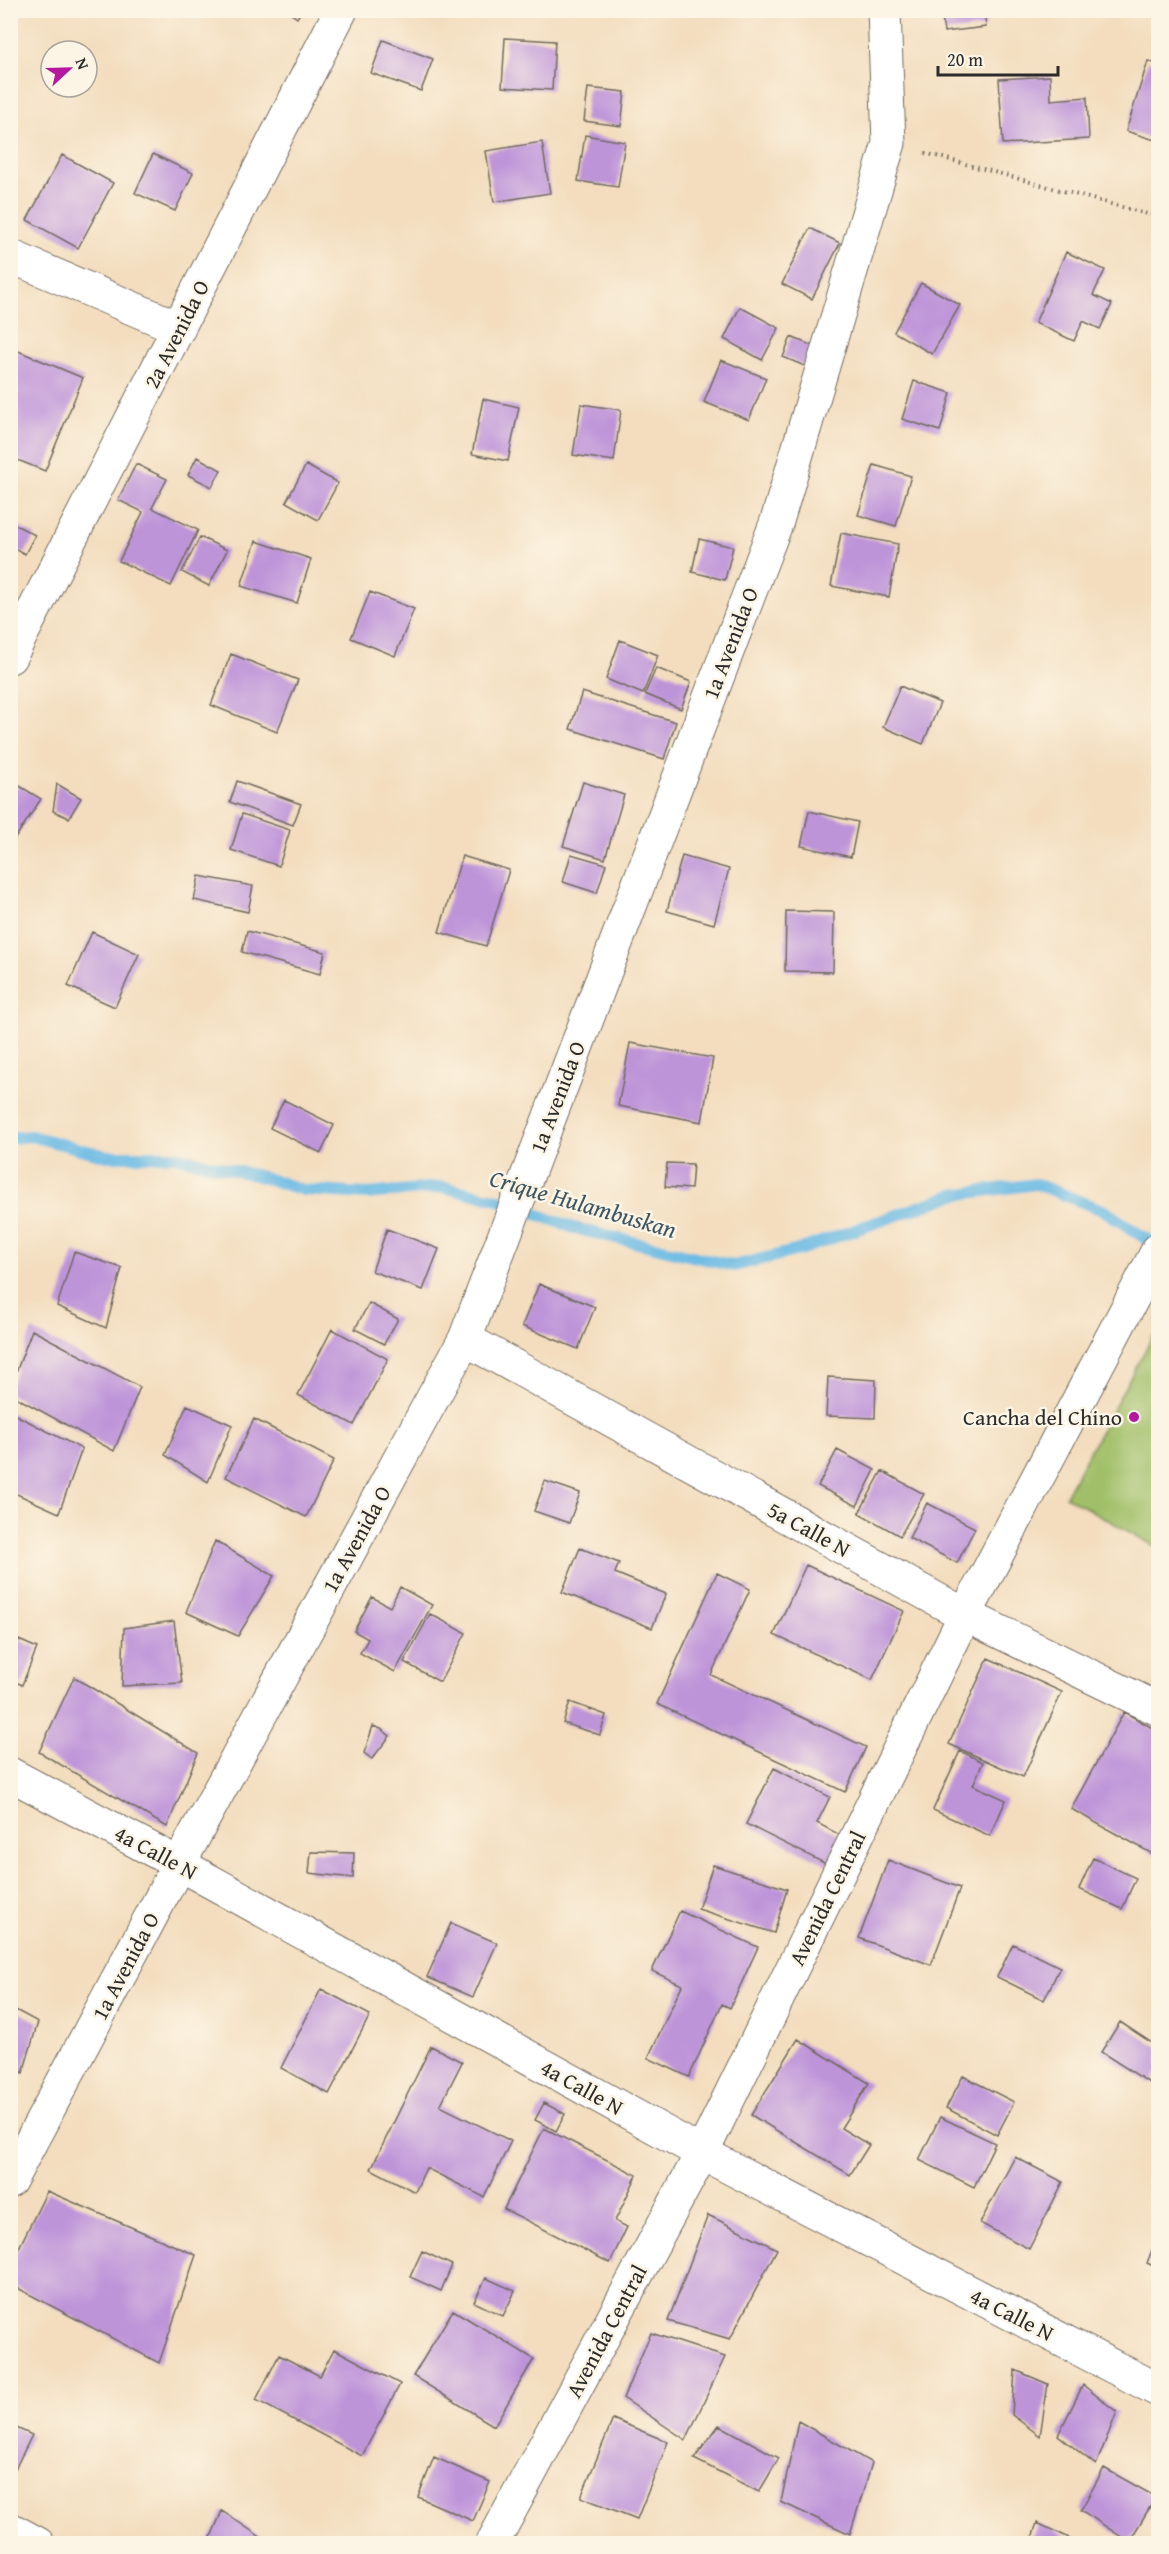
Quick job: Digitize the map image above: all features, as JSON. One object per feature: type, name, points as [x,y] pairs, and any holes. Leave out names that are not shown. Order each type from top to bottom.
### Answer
[{"type":"street","name":"2a Avenida O","points":[[10,657],[341,10]]},
{"type":"street","name":"1a Avenida O","points":[[10,2181],[179,1864],[465,1339],[777,521],[889,144],[884,10]]},
{"type":"street","points":[[10,256],[179,328]]},
{"type":"street","name":"Avenida Central","points":[[492,2544],[702,2153],[965,1615],[1158,1250]]},
{"type":"street","name":"5a Calle N","points":[[465,1339],[965,1615],[1158,1709]]},
{"type":"street","name":"4a Calle N","points":[[10,1774],[179,1864],[702,2153],[1158,2390]]},
{"type":"street","points":[[10,2529],[38,2544]]},
{"type":"path","points":[[889,144],[1158,217]]},
{"type":"green space","name":"Cancha del Chino","points":[[1153,1336],[1158,1338],[1158,1548],[1065,1496]]},
{"type":"building","points":[[286,10],[302,10],[297,18]]},
{"type":"building","points":[[941,10],[984,10],[986,27],[944,32]]},
{"type":"building","points":[[987,10],[1021,10],[1021,12],[988,16]]},
{"type":"building","points":[[505,38],[555,41],[552,90],[502,87]]},
{"type":"building","points":[[383,40],[433,59],[421,91],[371,73]]},
{"type":"building","points":[[1148,61],[1158,64],[1158,141],[1126,131]]},
{"type":"building","points":[[1050,76],[1051,100],[1087,97],[1089,139],[1003,144],[999,79]]},
{"type":"building","points":[[588,88],[625,92],[621,126],[584,121]]},
{"type":"building","points":[[585,135],[625,142],[618,187],[578,181]]},
{"type":"building","points":[[542,142],[550,193],[494,202],[486,151]]},
{"type":"building","points":[[153,154],[193,173],[175,211],[135,193]]},
{"type":"building","points":[[62,155],[113,183],[78,248],[27,220]]},
{"type":"building","points":[[810,228],[840,243],[812,299],[782,284]]},
{"type":"building","points":[[1066,252],[1105,270],[1093,295],[1112,304],[1100,329],[1083,321],[1074,341],[1035,323]]},
{"type":"building","points":[[921,283],[960,305],[932,354],[894,332]]},
{"type":"building","points":[[740,307],[779,328],[762,360],[724,339]]},
{"type":"building","points":[[791,337],[815,347],[807,367],[783,357]]},
{"type":"building","points":[[11,348],[83,378],[45,471],[10,457]]},
{"type":"building","points":[[721,360],[766,378],[749,420],[704,402]]},
{"type":"building","points":[[914,381],[951,393],[940,431],[902,419]]},
{"type":"building","points":[[483,399],[519,407],[508,461],[472,454]]},
{"type":"building","points":[[581,404],[621,410],[614,461],[573,455]]},
{"type":"building","points":[[197,457],[221,470],[212,487],[188,475]]},
{"type":"building","points":[[136,464],[167,479],[152,508],[198,530],[171,586],[119,561],[143,512],[118,500]]},
{"type":"building","points":[[306,465],[338,483],[318,520],[286,502]]},
{"type":"building","points":[[874,465],[911,476],[896,526],[858,515]]},
{"type":"building","points":[[10,522],[35,535],[25,554],[10,546]]},
{"type":"building","points":[[841,533],[898,544],[889,597],[831,586]]},
{"type":"building","points":[[200,537],[227,550],[209,586],[182,572]]},
{"type":"building","points":[[699,539],[733,547],[725,580],[692,572]]},
{"type":"building","points":[[256,541],[311,559],[297,603],[241,586]]},
{"type":"building","points":[[370,592],[414,609],[395,656],[351,638]]},
{"type":"building","points":[[620,640],[658,655],[643,694],[606,679]]},
{"type":"building","points":[[231,654],[298,680],[277,732],[211,705]]},
{"type":"building","points":[[656,668],[691,682],[681,709],[645,694]]},
{"type":"building","points":[[900,686],[940,703],[923,744],[883,727]]},
{"type":"building","points":[[582,692],[676,722],[664,759],[570,729]]},
{"type":"building","points":[[237,781],[301,804],[293,825],[230,802]]},
{"type":"building","points":[[583,782],[624,795],[605,859],[563,846]]},
{"type":"building","points":[[57,784],[81,798],[69,818],[53,811]]},
{"type":"building","points":[[18,785],[41,799],[10,846],[10,797]]},
{"type":"building","points":[[809,811],[858,822],[851,857],[801,846]]},
{"type":"building","points":[[242,814],[290,830],[279,866],[231,850]]},
{"type":"building","points":[[571,854],[606,864],[597,893],[563,882]]},
{"type":"building","points":[[462,856],[509,870],[486,946],[439,932]]},
{"type":"building","points":[[682,856],[729,869],[714,924],[667,911]]},
{"type":"building","points":[[199,876],[253,886],[248,912],[194,900]]},
{"type":"building","points":[[786,911],[834,912],[833,972],[785,971]]},
{"type":"building","points":[[247,931],[325,952],[320,974],[242,952]]},
{"type":"building","points":[[92,932],[139,954],[115,1007],[68,986]]},
{"type":"building","points":[[630,1043],[713,1058],[702,1122],[618,1106]]},
{"type":"building","points":[[284,1100],[334,1125],[321,1153],[270,1128]]},
{"type":"building","points":[[667,1163],[693,1164],[691,1189],[665,1187]]},
{"type":"building","points":[[387,1229],[439,1249],[423,1290],[372,1271]]},
{"type":"building","points":[[74,1252],[122,1268],[106,1328],[57,1306]]},
{"type":"building","points":[[539,1284],[595,1307],[578,1349],[522,1326]]},
{"type":"building","points":[[369,1303],[398,1319],[384,1344],[355,1329]]},
{"type":"building","points":[[332,1329],[388,1359],[354,1425],[298,1395]]},
{"type":"building","points":[[32,1330],[140,1387],[114,1451],[10,1394],[10,1388]]},
{"type":"building","points":[[828,1377],[876,1380],[875,1418],[826,1416]]},
{"type":"building","points":[[187,1405],[232,1425],[208,1482],[165,1455]]},
{"type":"building","points":[[10,1412],[82,1449],[59,1513],[10,1491]]},
{"type":"building","points":[[254,1419],[334,1460],[306,1517],[226,1477]]},
{"type":"building","points":[[837,1450],[875,1470],[857,1506],[818,1486]]},
{"type":"building","points":[[882,1471],[924,1494],[900,1536],[859,1513]]},
{"type":"building","points":[[545,1481],[580,1493],[569,1523],[534,1511]]},
{"type":"building","points":[[927,1503],[975,1528],[957,1563],[909,1538]]},
{"type":"building","points":[[215,1541],[274,1576],[238,1636],[186,1612]]},
{"type":"building","points":[[580,1548],[619,1563],[615,1573],[666,1594],[652,1628],[562,1592]]},
{"type":"building","points":[[806,1565],[904,1611],[872,1680],[774,1635]]},
{"type":"building","points":[[717,1573],[750,1589],[711,1675],[866,1747],[845,1792],[657,1704]]},
{"type":"building","points":[[400,1587],[432,1605],[395,1672],[360,1653],[368,1639],[354,1631],[372,1597],[390,1607]]},
{"type":"building","points":[[430,1614],[466,1633],[440,1682],[404,1662]]},
{"type":"building","points":[[174,1621],[182,1683],[122,1686],[124,1628]]},
{"type":"building","points":[[12,1637],[37,1648],[22,1685],[10,1679]]},
{"type":"building","points":[[988,1658],[1062,1692],[1023,1777],[949,1744]]},
{"type":"building","points":[[74,1677],[198,1753],[167,1827],[39,1752]]},
{"type":"building","points":[[570,1702],[606,1715],[600,1735],[563,1723]]},
{"type":"building","points":[[1124,1712],[1158,1731],[1158,1857],[1071,1809]]},
{"type":"building","points":[[373,1726],[390,1736],[372,1759],[364,1753]]},
{"type":"building","points":[[960,1751],[983,1762],[973,1785],[1006,1800],[990,1836],[933,1810]]},
{"type":"building","points":[[774,1768],[830,1797],[817,1823],[842,1836],[828,1865],[746,1824]]},
{"type":"building","points":[[311,1852],[354,1853],[353,1878],[309,1873]]},
{"type":"building","points":[[1093,1858],[1136,1878],[1122,1909],[1079,1889]]},
{"type":"building","points":[[888,1860],[960,1888],[931,1965],[859,1938]]},
{"type":"building","points":[[713,1865],[787,1889],[774,1933],[698,1909]]},
{"type":"building","points":[[680,1911],[758,1947],[730,2008],[722,2004],[689,2077],[648,2058],[682,1985],[652,1971]]},
{"type":"building","points":[[451,1923],[497,1943],[473,1997],[427,1977]]},
{"type":"building","points":[[1013,1944],[1060,1967],[1044,2000],[997,1977]]},
{"type":"building","points":[[321,1989],[370,2015],[329,2094],[281,2068]]},
{"type":"building","points":[[10,2007],[38,2022],[23,2073],[10,2067]]},
{"type":"building","points":[[1120,2022],[1158,2047],[1158,2072],[1151,2084],[1101,2052]]},
{"type":"building","points":[[798,2039],[869,2083],[841,2128],[869,2145],[850,2175],[751,2115]]},
{"type":"building","points":[[431,2046],[462,2062],[440,2106],[511,2141],[484,2197],[426,2168],[415,2192],[371,2169]]},
{"type":"building","points":[[963,2076],[1014,2102],[997,2135],[946,2108]]},
{"type":"building","points":[[544,2103],[565,2114],[556,2131],[535,2120]]},
{"type":"building","points":[[940,2117],[995,2143],[974,2187],[919,2160]]},
{"type":"building","points":[[544,2128],[637,2175],[615,2221],[627,2227],[610,2263],[504,2209]]},
{"type":"building","points":[[1015,2157],[1063,2182],[1029,2249],[980,2223]]},
{"type":"building","points":[[47,2191],[196,2255],[159,2363],[10,2284],[10,2266]]},
{"type":"building","points":[[708,2215],[777,2249],[730,2339],[668,2321]]},
{"type":"building","points":[[1158,2234],[1158,2268],[1147,2263]]},
{"type":"building","points":[[422,2251],[452,2265],[441,2291],[410,2277]]},
{"type":"building","points":[[486,2278],[515,2291],[503,2316],[474,2302]]},
{"type":"building","points":[[453,2310],[534,2359],[494,2426],[413,2376]]},
{"type":"building","points":[[651,2333],[725,2357],[686,2440],[623,2398]]},
{"type":"building","points":[[334,2349],[400,2384],[362,2456],[256,2400],[279,2355],[320,2376]]},
{"type":"building","points":[[1015,2370],[1048,2384],[1040,2436],[1012,2415]]},
{"type":"building","points":[[1083,2385],[1117,2412],[1096,2465],[1058,2435]]},
{"type":"building","points":[[613,2419],[668,2442],[637,2519],[581,2497]]},
{"type":"building","points":[[798,2421],[872,2463],[850,2534],[781,2502]]},
{"type":"building","points":[[10,2425],[32,2435],[10,2479]]},
{"type":"building","points":[[719,2425],[779,2458],[759,2492],[694,2459]]},
{"type":"building","points":[[434,2457],[490,2482],[473,2521],[418,2497]]},
{"type":"building","points":[[1104,2468],[1156,2497],[1129,2542],[1081,2510]]},
{"type":"building","points":[[222,2511],[271,2544],[208,2544]]},
{"type":"building","points":[[1037,2523],[1076,2541],[1075,2544],[1030,2544]]},
{"type":"waterway","name":"Crique Hulambuskan","points":[[10,1138],[31,1136],[107,1156],[175,1156],[262,1177],[303,1190],[367,1194],[442,1187],[496,1199],[574,1228],[734,1266],[799,1250],[953,1195],[1036,1184],[1105,1211],[1158,1247]]},
{"type":"place","name":"Cancha del Chino","points":[[1134,1417]]}]
